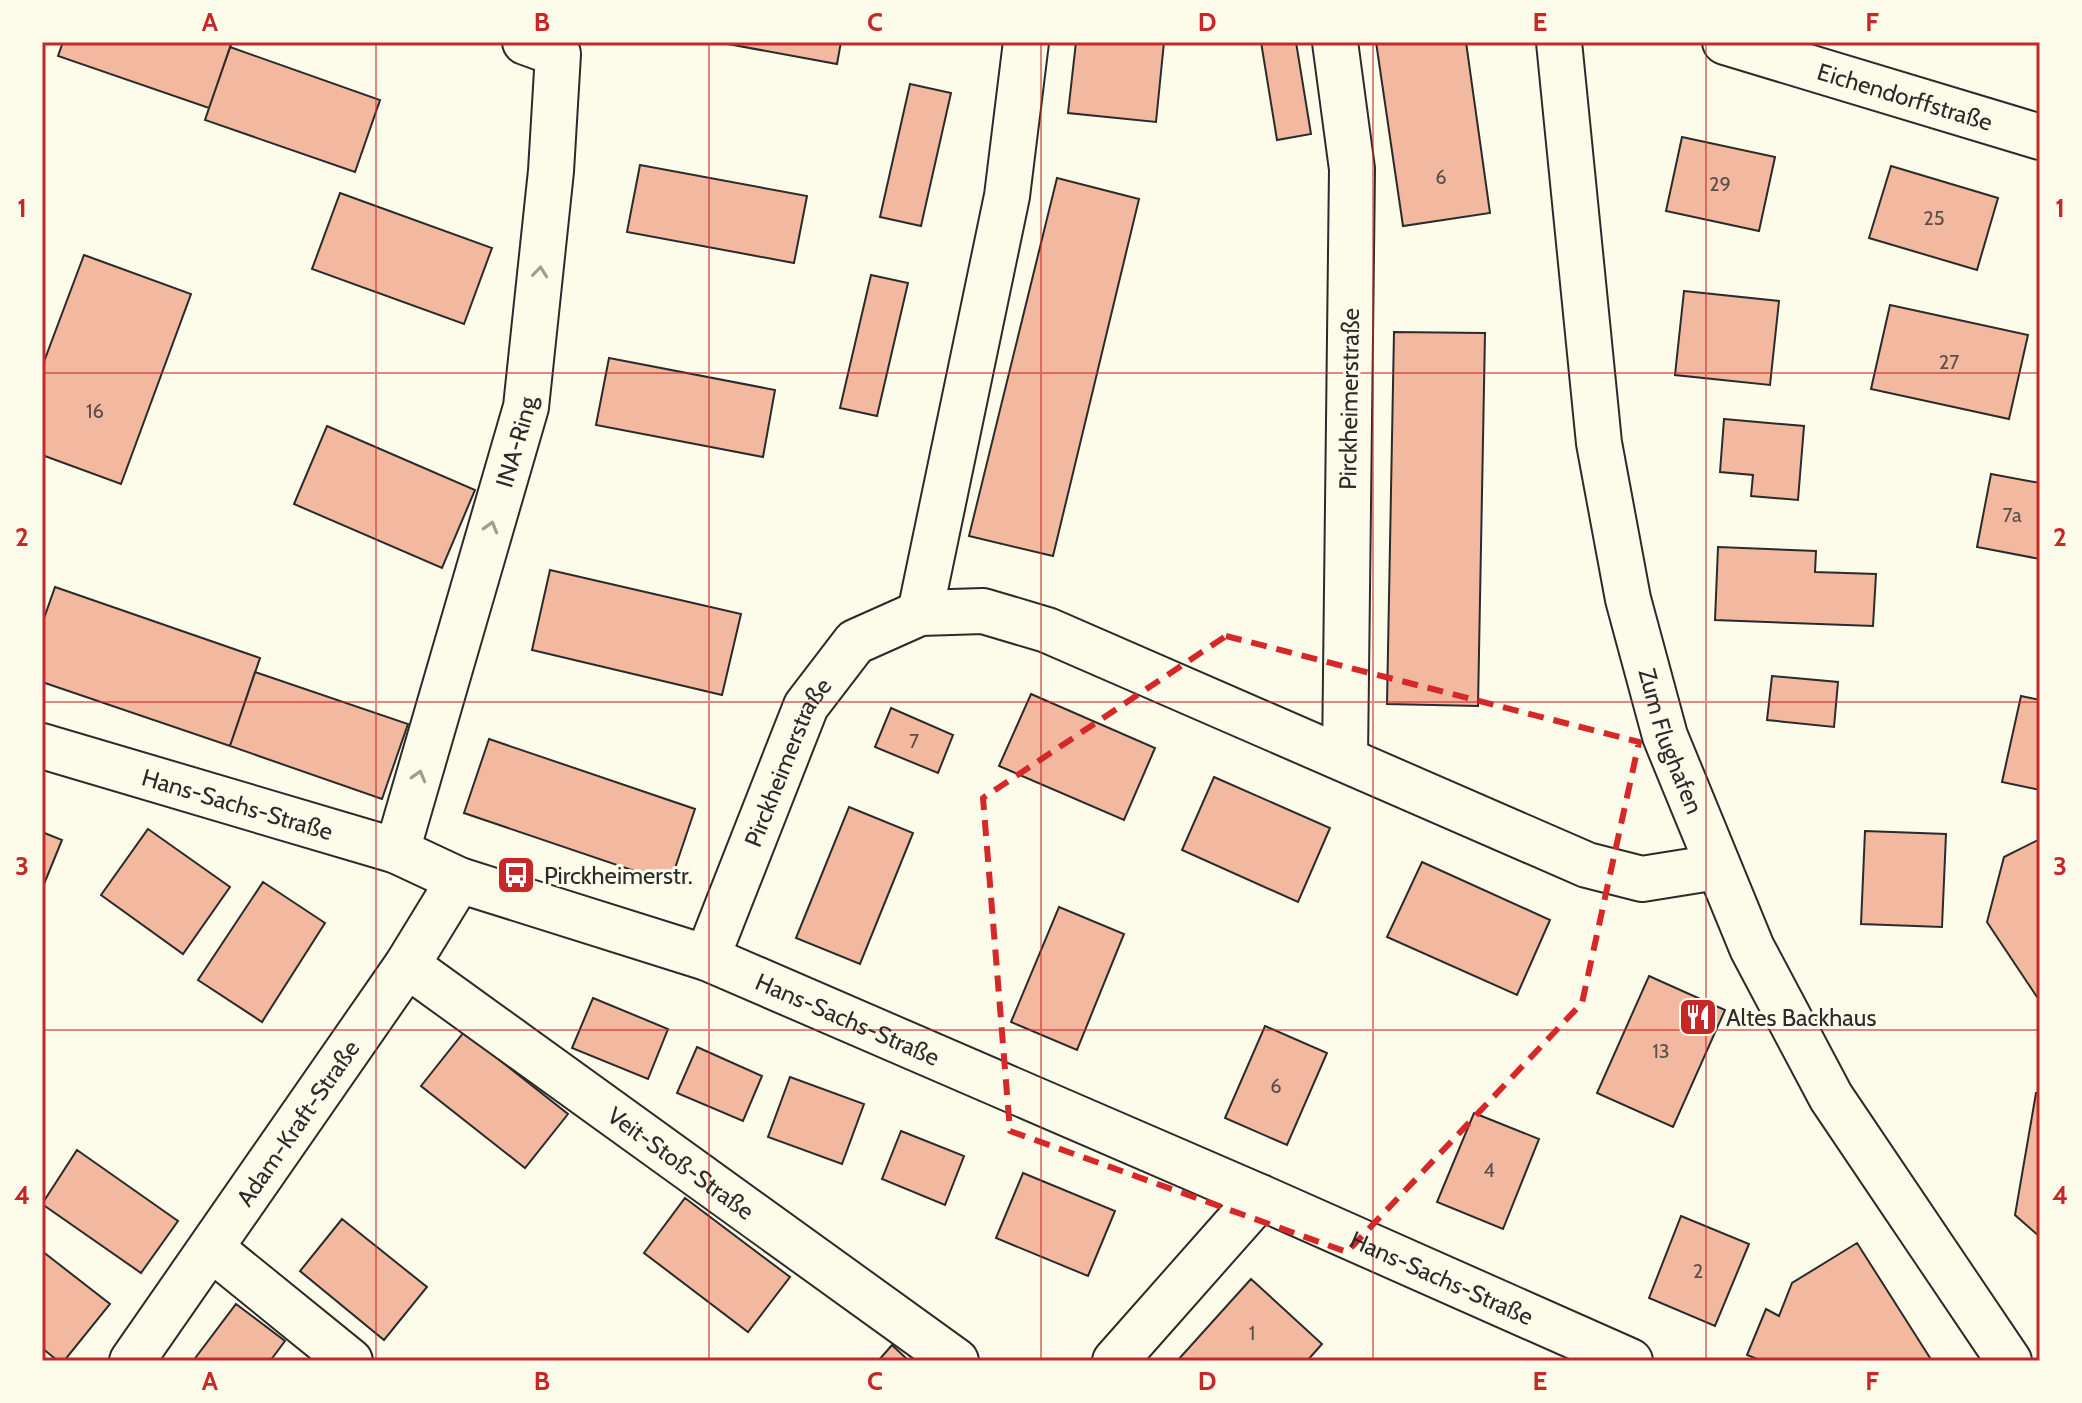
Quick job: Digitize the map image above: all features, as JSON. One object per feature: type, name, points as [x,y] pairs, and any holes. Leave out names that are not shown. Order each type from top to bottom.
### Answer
[{"type":"street","name":"INA-Ring","points":[[397,851],[526,407],[551,171],[558,54],[525,42]]},
{"type":"street","points":[[920,613],[1007,196],[1026,42]]},
{"type":"street","name":"Pirckheimerstraße","points":[[1335,42],[1352,169],[1345,758]]},
{"type":"street","name":"Zum Flughafen","points":[[1559,42],[1599,443],[1628,599],[1665,736],[1752,948],[1831,1097],[2009,1361]]},
{"type":"street","name":"Eichendorffstraße","points":[[1725,42],[2040,137]]},
{"type":"street","name":"Pirckheimerstraße","points":[[707,958],[806,706],[855,642],[920,613],[983,611],[1047,630],[1587,865],[1642,879],[1717,867]]},
{"type":"street","name":"Hans-Sachs-Straße","points":[[42,746],[397,851],[459,880],[707,958],[1630,1361]]},
{"type":"street","name":"Adam-Kraft-Straße","points":[[132,1361],[407,965],[459,880]]},
{"type":"street","name":"Veit-Stoß-Straße","points":[[407,965],[956,1361]]},
{"type":"street","points":[[1115,1361],[1260,1197]]},
{"type":"street","points":[[212,1249],[350,1361]]},
{"type":"highlighted area","points":[[1226,636],[1639,742],[1582,1003],[1347,1252],[1010,1131],[983,798]]},
{"type":"building","points":[[63,42],[232,42],[209,108],[58,56]]},
{"type":"building","points":[[717,42],[841,42],[837,64]]},
{"type":"building","points":[[1076,42],[1164,42],[1156,122],[1068,113]]},
{"type":"building","points":[[1261,42],[1296,42],[1311,134],[1277,140]]},
{"type":"building","points":[[1376,42],[1466,42],[1490,213],[1403,226]]},
{"type":"building","points":[[230,47],[380,100],[355,172],[205,120]]},
{"type":"building","points":[[910,84],[951,93],[921,226],[880,217]]},
{"type":"building","points":[[1682,137],[1775,157],[1759,231],[1666,211]]},
{"type":"building","points":[[640,165],[807,196],[794,263],[627,232]]},
{"type":"building","points":[[1891,166],[1998,198],[1977,270],[1869,238]]},
{"type":"building","points":[[1057,178],[1139,199],[1053,556],[969,536]]},
{"type":"building","points":[[340,193],[492,248],[464,324],[312,269]]},
{"type":"building","points":[[84,255],[191,294],[121,484],[42,455],[42,367]]},
{"type":"building","points":[[871,275],[908,283],[877,416],[840,408]]},
{"type":"building","points":[[1684,291],[1779,301],[1770,385],[1675,375]]},
{"type":"building","points":[[1890,305],[2028,335],[2009,419],[1871,389]]},
{"type":"building","points":[[1394,332],[1485,333],[1478,706],[1387,704]]},
{"type":"building","points":[[609,358],[775,390],[763,457],[596,425]]},
{"type":"building","points":[[1724,419],[1804,426],[1798,500],[1751,496],[1753,475],[1720,472]]},
{"type":"building","points":[[327,426],[475,490],[442,568],[294,504]]},
{"type":"building","points":[[1991,474],[2040,483],[2040,559],[1977,547]]},
{"type":"building","points":[[1718,547],[1816,551],[1815,572],[1876,574],[1873,626],[1715,620]]},
{"type":"building","points":[[550,570],[741,614],[722,695],[532,650]]},
{"type":"building","points":[[55,587],[260,658],[230,746],[42,682],[42,624]]},
{"type":"building","points":[[255,672],[408,724],[382,799],[230,746]]},
{"type":"building","points":[[1772,676],[1838,682],[1834,727],[1767,720]]},
{"type":"building","points":[[1031,694],[1155,748],[1124,820],[999,766]]},
{"type":"building","points":[[2021,696],[2040,700],[2040,790],[2002,782]]},
{"type":"building","points":[[891,708],[953,735],[938,773],[875,747]]},
{"type":"building","points":[[489,739],[695,809],[670,883],[464,813]]},
{"type":"building","points":[[1214,777],[1330,828],[1298,902],[1182,850]]},
{"type":"building","points":[[849,807],[913,833],[860,964],[796,938]]},
{"type":"building","points":[[148,829],[230,887],[183,954],[101,895]]},
{"type":"building","points":[[1865,831],[1946,834],[1942,927],[1861,924]]},
{"type":"building","points":[[42,832],[62,840],[42,889]]},
{"type":"building","points":[[2040,839],[2040,997],[2037,997],[1987,922],[2004,857]]},
{"type":"building","points":[[1422,862],[1550,920],[1517,995],[1387,937]]},
{"type":"building","points":[[263,882],[325,923],[262,1022],[198,980]]},
{"type":"building","points":[[1059,907],[1124,934],[1077,1050],[1011,1022]]},
{"type":"building","points":[[1649,976],[1725,1010],[1673,1127],[1597,1093]]},
{"type":"building","points":[[593,998],[668,1029],[648,1079],[572,1048]]},
{"type":"building","points":[[1265,1026],[1327,1053],[1287,1145],[1225,1118]]},
{"type":"building","points":[[464,1032],[568,1114],[525,1168],[421,1086]]},
{"type":"building","points":[[697,1047],[762,1076],[743,1121],[677,1093]]},
{"type":"building","points":[[790,1077],[864,1104],[842,1164],[768,1137]]},
{"type":"building","points":[[2036,1093],[2040,1093],[2040,1237],[2015,1215]]},
{"type":"building","points":[[1474,1113],[1539,1139],[1503,1229],[1437,1202]]},
{"type":"building","points":[[901,1131],[964,1156],[945,1205],[882,1179]]},
{"type":"building","points":[[77,1150],[178,1221],[141,1273],[42,1204]]},
{"type":"building","points":[[1023,1173],[1115,1211],[1088,1276],[996,1238]]},
{"type":"building","points":[[685,1198],[790,1277],[748,1332],[644,1253]]},
{"type":"building","points":[[1681,1216],[1749,1244],[1715,1326],[1649,1298]]},
{"type":"building","points":[[342,1219],[427,1287],[384,1340],[300,1271]]},
{"type":"building","points":[[1857,1243],[1932,1361],[1762,1361],[1747,1355],[1766,1309],[1779,1316],[1792,1283]]},
{"type":"building","points":[[42,1251],[110,1304],[64,1361],[58,1361],[42,1348]]},
{"type":"building","points":[[1251,1279],[1322,1344],[1307,1361],[1177,1361]]},
{"type":"building","points":[[236,1304],[285,1341],[270,1361],[193,1361]]},
{"type":"building","points":[[892,1345],[909,1361],[878,1361]]},
{"type":"place","name":"Pirckheimerstr.","points":[[516,875]]},
{"type":"place","name":"Altes Backhaus","points":[[1698,1017]]}]
